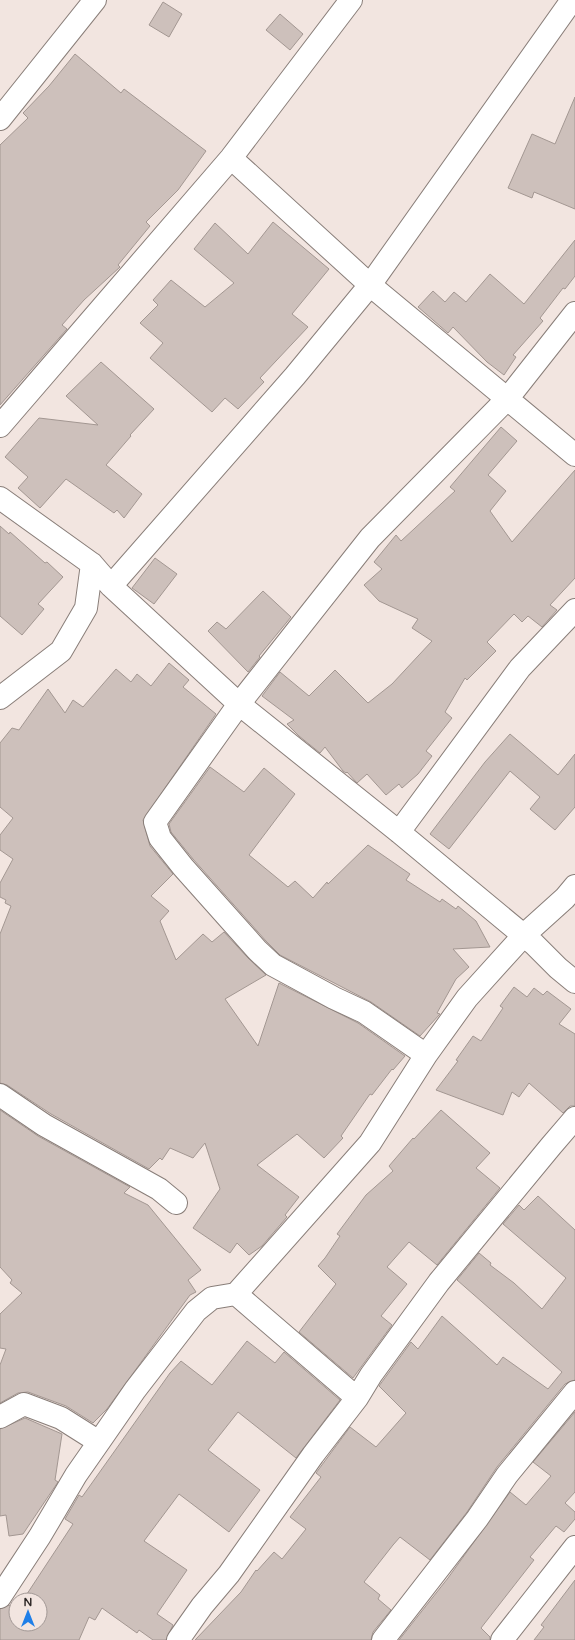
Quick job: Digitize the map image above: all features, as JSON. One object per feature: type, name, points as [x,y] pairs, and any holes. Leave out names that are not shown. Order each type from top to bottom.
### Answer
[{"type":"street","points":[[0,119],[95,0]]},
{"type":"street","points":[[0,426],[231,158],[350,0]]},
{"type":"street","points":[[111,586],[295,376],[370,285],[572,0]]},
{"type":"street","points":[[231,158],[370,285],[575,455]]},
{"type":"street","points":[[426,1055],[364,1012],[334,998],[273,965],[211,898],[160,838],[155,822],[239,704],[370,538],[508,398],[575,313]]},
{"type":"street","points":[[0,498],[92,564],[111,586],[239,704],[399,832],[524,935],[575,982]]},
{"type":"street","points":[[0,698],[61,651],[86,608],[92,564]]},
{"type":"street","points":[[399,832],[520,668],[575,610]]},
{"type":"street","points":[[0,1597],[40,1536],[76,1475],[135,1390],[196,1311],[212,1298],[236,1294],[370,1143],[426,1055],[468,998],[524,935],[565,898],[575,886]]},
{"type":"street","points":[[0,1095],[44,1125],[159,1189],[176,1203]]},
{"type":"street","points":[[178,1640],[202,1606],[230,1574],[313,1455],[357,1398],[371,1375],[439,1282],[550,1146],[575,1118]]},
{"type":"street","points":[[236,1294],[357,1398]]},
{"type":"street","points":[[383,1640],[478,1519],[507,1475],[574,1394]]},
{"type":"street","points":[[0,1417],[24,1404],[61,1418],[99,1442]]},
{"type":"street","points":[[502,1640],[575,1547]]},
{"type":"building","points":[[163,2],[182,14],[169,37],[149,25]]},
{"type":"building","points":[[280,14],[303,34],[290,50],[266,30]]},
{"type":"building","points":[[75,54],[121,93],[124,89],[206,151],[178,190],[146,222],[150,226],[118,265],[120,267],[84,300],[62,325],[67,329],[0,405],[0,145],[28,118],[23,113],[49,86]]},
{"type":"building","points":[[575,97],[575,209],[534,192],[532,198],[508,188],[532,134],[555,144]]},
{"type":"building","points":[[273,222],[329,269],[292,314],[308,327],[260,378],[264,382],[238,409],[225,398],[212,412],[150,358],[163,343],[140,323],[158,305],[153,300],[171,280],[205,307],[234,283],[194,249],[215,223],[248,254]]},
{"type":"building","points":[[575,240],[575,276],[565,289],[563,288],[540,318],[543,321],[513,355],[516,357],[504,375],[487,362],[453,327],[448,333],[418,307],[433,291],[445,302],[454,292],[466,302],[490,274],[524,304]]},
{"type":"building","points":[[101,362],[154,409],[130,435],[131,436],[106,465],[142,494],[124,518],[117,510],[114,513],[66,479],[40,508],[18,488],[28,477],[5,457],[39,418],[98,425],[66,396]]},
{"type":"building","points":[[501,427],[517,441],[488,475],[506,491],[490,511],[512,542],[575,470],[575,578],[550,605],[557,610],[542,627],[528,616],[522,622],[514,614],[487,642],[496,651],[467,680],[465,678],[445,712],[452,718],[426,751],[432,756],[418,774],[402,788],[399,784],[386,795],[367,774],[357,783],[347,772],[346,773],[343,771],[325,747],[320,753],[299,736],[287,724],[294,720],[262,696],[280,672],[309,696],[335,670],[368,703],[392,684],[432,641],[412,628],[418,619],[379,601],[364,585],[382,569],[374,562],[396,535],[401,541],[455,491],[450,487]]},
{"type":"building","points":[[0,526],[9,534],[10,532],[63,577],[38,604],[44,609],[22,635],[0,616]]},
{"type":"building","points":[[155,558],[177,574],[154,604],[132,588]]},
{"type":"building","points":[[263,591],[291,617],[248,672],[208,631],[217,622],[226,629]]},
{"type":"building","points":[[169,663],[189,680],[183,687],[216,714],[143,820],[150,846],[173,874],[151,896],[169,911],[160,921],[176,960],[203,934],[212,942],[224,932],[266,975],[225,999],[258,1046],[279,983],[358,1023],[405,1056],[393,1070],[392,1069],[372,1095],[370,1094],[341,1136],[343,1138],[324,1158],[297,1134],[257,1165],[299,1197],[285,1215],[287,1217],[262,1246],[249,1255],[237,1243],[230,1253],[193,1228],[220,1189],[205,1143],[193,1158],[170,1148],[162,1160],[160,1158],[149,1169],[51,1114],[7,1085],[0,1083],[0,934],[11,906],[5,903],[6,900],[0,897],[0,883],[13,859],[0,850],[0,835],[13,818],[0,807],[0,743],[12,728],[19,730],[48,689],[65,713],[73,700],[83,707],[116,669],[131,682],[137,674],[151,686]]},
{"type":"building","points":[[510,734],[558,775],[575,754],[575,807],[555,830],[530,809],[540,797],[510,771],[449,849],[430,834],[485,762]]},
{"type":"building","points":[[210,767],[244,792],[264,768],[295,794],[249,855],[288,887],[295,881],[313,898],[327,882],[328,884],[368,845],[410,874],[406,880],[440,902],[442,899],[456,909],[458,906],[476,921],[490,947],[453,949],[469,967],[456,979],[437,1013],[440,1014],[420,1036],[371,1002],[280,955],[193,859],[171,832],[169,824]]},
{"type":"building","points":[[514,987],[527,997],[534,988],[543,995],[547,991],[571,1009],[559,1024],[575,1034],[575,1106],[570,1106],[563,1113],[529,1083],[519,1097],[512,1092],[503,1115],[436,1090],[458,1061],[456,1060],[473,1036],[481,1041],[503,1008],[500,1006]]},
{"type":"building","points":[[0,1110],[38,1136],[130,1187],[124,1193],[148,1205],[201,1270],[188,1280],[196,1292],[190,1295],[107,1409],[93,1423],[66,1406],[28,1392],[18,1393],[0,1403],[0,1365],[6,1349],[0,1348],[0,1314],[22,1293],[10,1283],[12,1280],[0,1267]]},
{"type":"building","points":[[441,1110],[490,1153],[476,1168],[500,1188],[437,1265],[409,1242],[387,1267],[407,1284],[381,1316],[392,1325],[353,1378],[299,1332],[336,1284],[318,1266],[340,1236],[337,1234],[366,1195],[393,1171],[389,1166],[413,1138],[414,1139]]},
{"type":"building","points":[[538,1196],[575,1230],[575,1380],[565,1384],[497,1467],[467,1512],[430,1560],[400,1537],[393,1545],[364,1582],[380,1595],[378,1599],[391,1610],[373,1632],[371,1640],[195,1640],[241,1592],[256,1570],[257,1571],[274,1552],[282,1559],[306,1529],[290,1517],[321,1477],[316,1473],[350,1427],[376,1447],[406,1413],[379,1386],[411,1342],[418,1349],[442,1316],[497,1365],[503,1357],[548,1389],[562,1372],[457,1280],[479,1253],[491,1263],[490,1265],[514,1283],[542,1309],[566,1278],[503,1224],[519,1205],[524,1210]]},
{"type":"building","points":[[247,1341],[275,1363],[284,1352],[340,1400],[296,1458],[238,1412],[208,1450],[260,1490],[229,1532],[179,1494],[144,1541],[187,1570],[157,1614],[173,1625],[166,1640],[153,1640],[139,1630],[137,1633],[102,1608],[95,1620],[89,1617],[79,1640],[0,1640],[0,1609],[8,1605],[8,1632],[48,1632],[48,1592],[28,1592],[73,1524],[65,1519],[79,1495],[82,1497],[170,1373],[181,1361],[212,1385]]},
{"type":"building","points":[[575,1412],[575,1492],[565,1503],[575,1512],[575,1519],[564,1532],[556,1526],[530,1557],[534,1560],[481,1628],[490,1637],[490,1640],[399,1640],[448,1578],[510,1492],[526,1505],[551,1476],[533,1462]]},
{"type":"building","points":[[25,1418],[62,1434],[55,1480],[58,1482],[23,1534],[9,1536],[6,1515],[0,1516],[0,1429]]},
{"type":"building","points":[[575,1580],[575,1640],[534,1640],[544,1627],[541,1625]]}]
